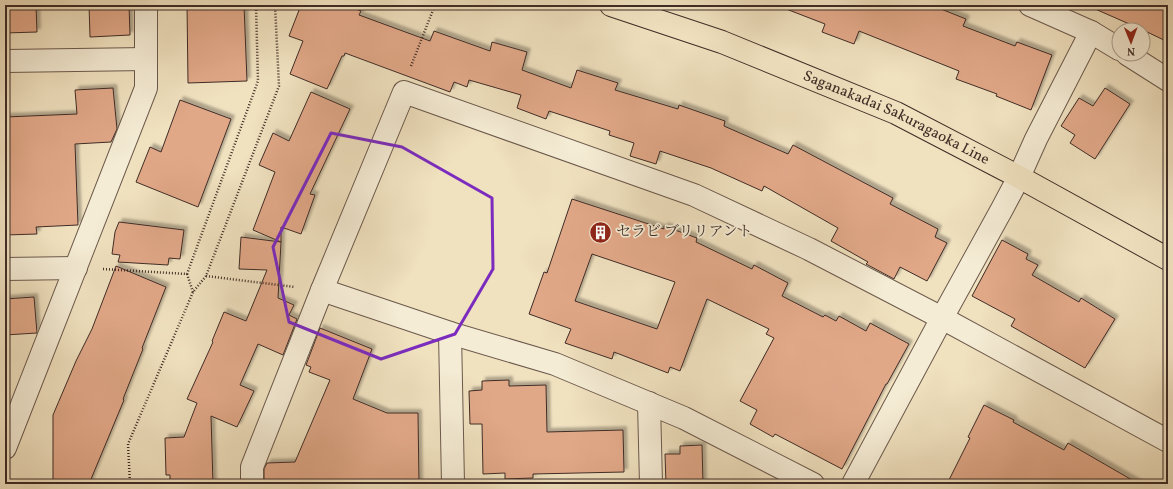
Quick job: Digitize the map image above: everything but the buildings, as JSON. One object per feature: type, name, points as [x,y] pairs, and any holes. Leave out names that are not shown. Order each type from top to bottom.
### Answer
[{"type":"main road","name":"Saganakadai Sakuragaoka Line","points":[[611,5],[722,42],[896,113],[1019,177],[1168,259]]},
{"type":"street","points":[[5,448],[146,88],[146,5]]},
{"type":"street","points":[[1030,5],[1091,32],[1111,44]]},
{"type":"street","points":[[853,484],[1019,177],[1036,139],[1091,32]]},
{"type":"street","points":[[5,61],[146,59]]},
{"type":"street","points":[[1140,62],[1168,80]]},
{"type":"street","points":[[252,484],[252,467],[322,290],[404,92],[694,195],[808,249],[942,318],[1168,441]]},
{"type":"street","points":[[5,269],[76,268]]},
{"type":"street","points":[[322,290],[450,333],[555,364],[684,418],[813,484]]},
{"type":"street","points":[[450,333],[453,484]]},
{"type":"street","points":[[649,403],[651,484]]},
{"type":"path","points":[[193,292],[187,274],[258,81],[256,5]]},
{"type":"path","points":[[130,484],[128,444],[193,292],[206,276],[279,86],[275,5]]},
{"type":"path","points":[[404,92],[404,82],[435,5]]},
{"type":"path","points":[[76,268],[187,274]]},
{"type":"path","points":[[206,276],[322,290]]},
{"type":"highlighted area","points":[[331,133],[402,147],[492,198],[493,269],[455,334],[381,359],[289,322],[273,247]]},
{"type":"place","name":"セラビ ブリリアント","points":[[600,232]]}]
